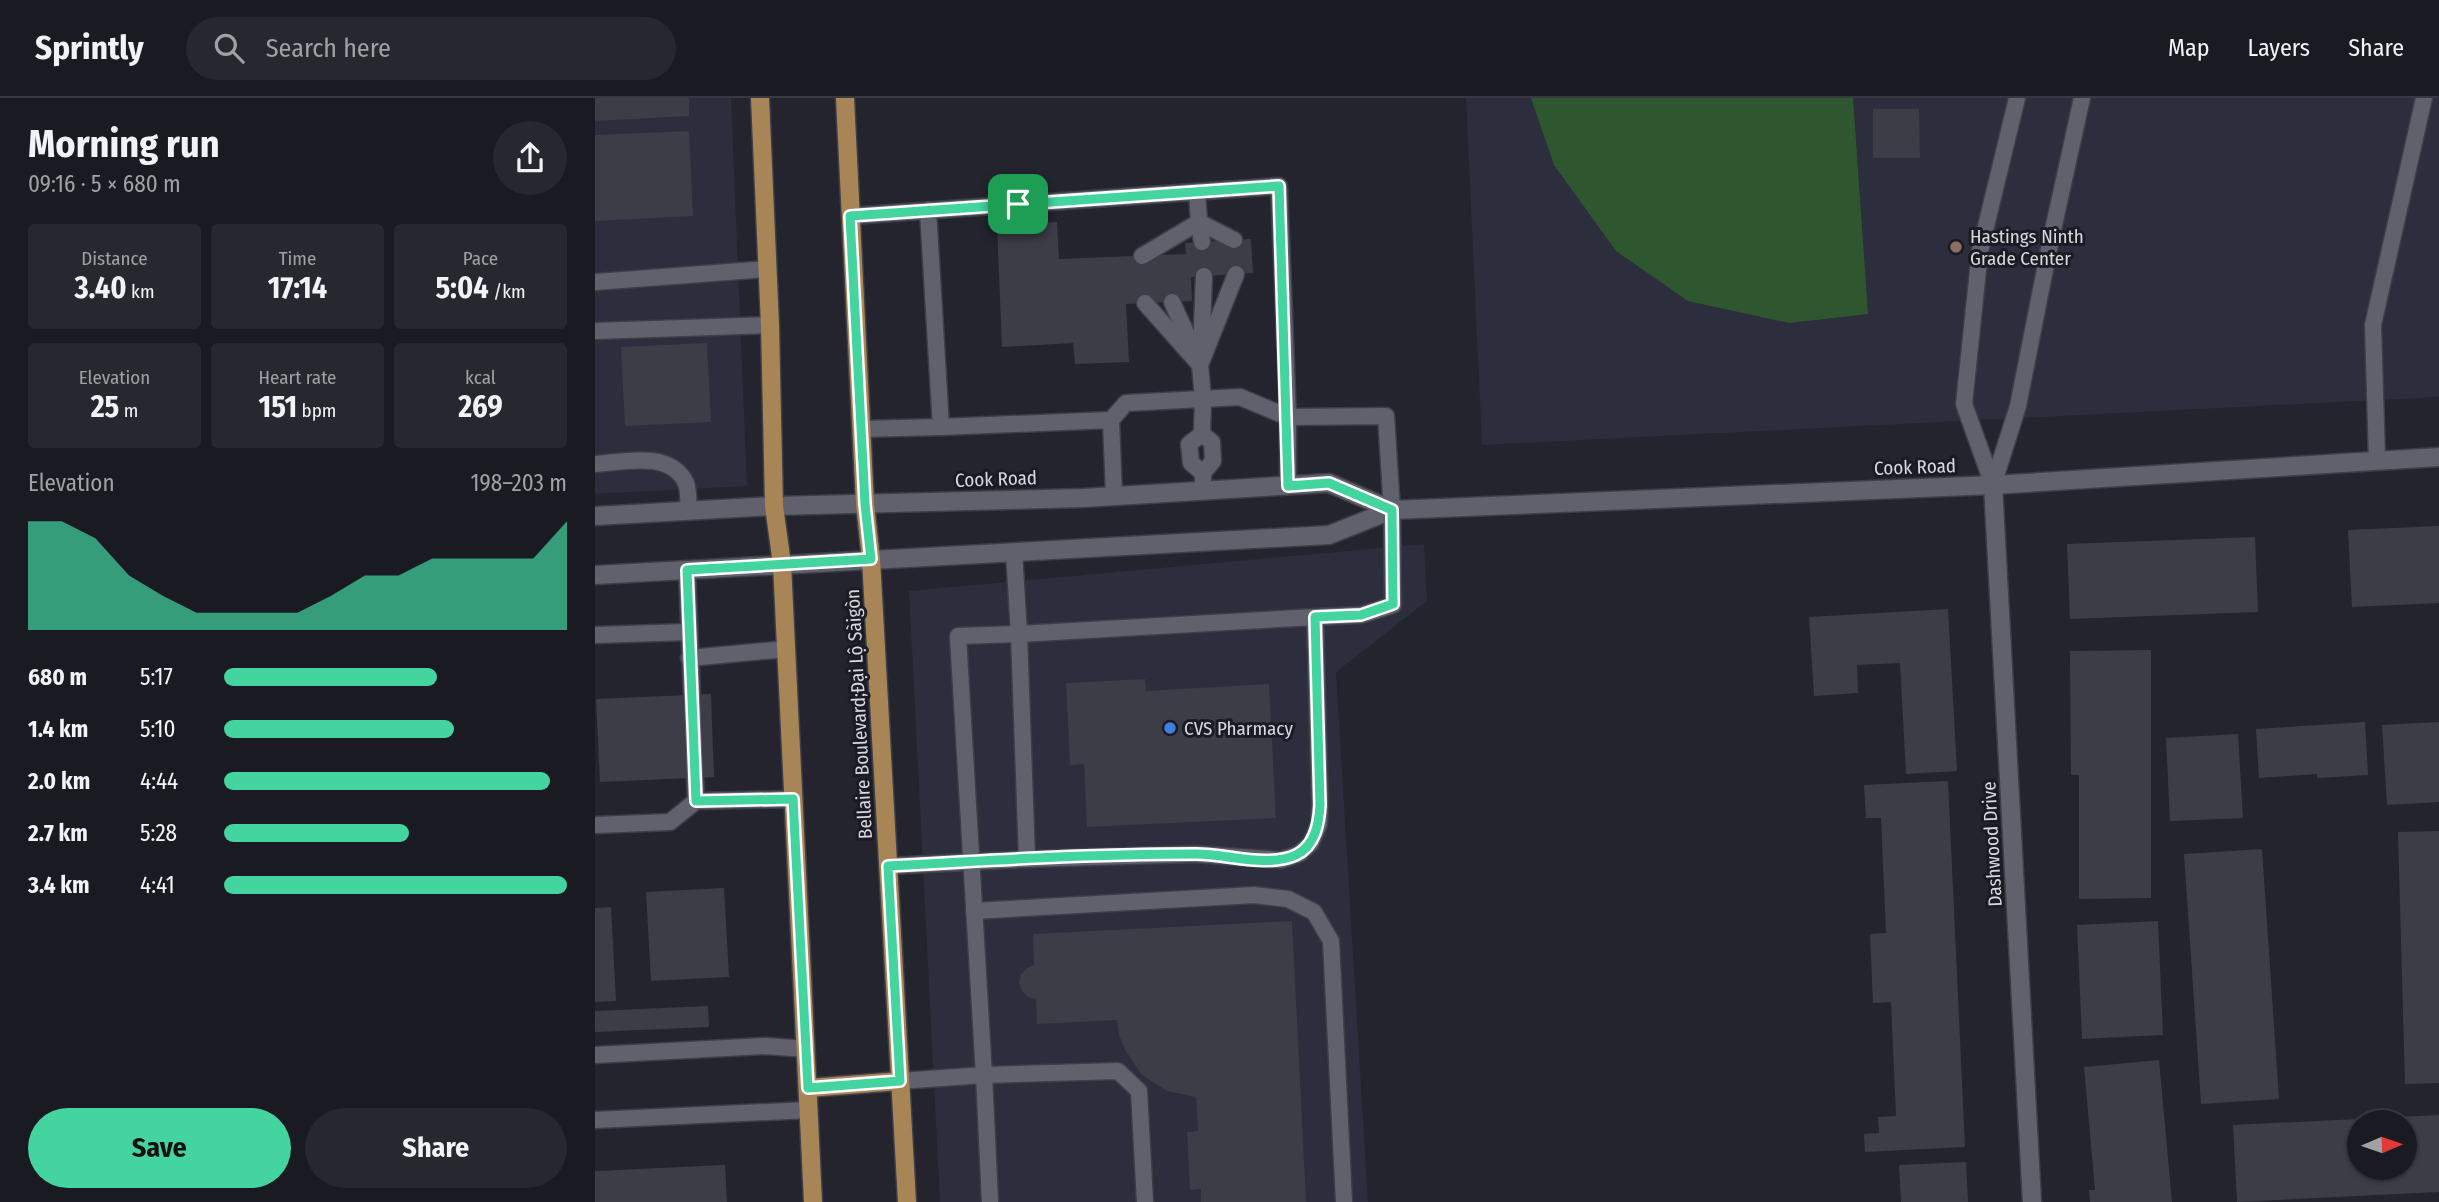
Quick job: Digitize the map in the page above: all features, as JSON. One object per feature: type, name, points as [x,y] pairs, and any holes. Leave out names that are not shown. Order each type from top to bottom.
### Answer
[{"type":"main road","points":[[760,98],[770,325],[774,506],[782,564],[813,1202]]},
{"type":"main road","name":"Bellaire Boulevard;Đại Lộ Sàigòn","points":[[845,98],[865,504],[871,559],[907,1202]]},
{"type":"main road","points":[[808,1088],[900,1081]]},
{"type":"street","name":"Cook Road","points":[[595,575],[1329,535],[1392,510],[1993,485],[2439,457]]},
{"type":"street","name":"Cook Road","points":[[595,516],[774,506],[1114,496],[1203,482],[1288,486],[1329,483],[1392,510]]},
{"type":"street","name":"Dashwood Drive","points":[[1993,485],[2032,1202]]},
{"type":"lane","points":[[1993,485],[1964,404],[1980,251],[2017,98]]},
{"type":"lane","points":[[1993,485],[2018,406],[2082,98]]},
{"type":"lane","points":[[2377,460],[2373,325],[2424,98]]},
{"type":"lane","points":[[850,216],[1279,186],[1288,486]]},
{"type":"lane","points":[[1197,192],[1202,242]]},
{"type":"lane","points":[[929,210],[941,427]]},
{"type":"lane","points":[[1199,222],[1234,240]]},
{"type":"lane","points":[[1169,254],[1199,222]]},
{"type":"lane","points":[[1142,256],[1199,222]]},
{"type":"lane","points":[[595,282],[767,269]]},
{"type":"lane","points":[[1200,365],[1236,274]]},
{"type":"lane","points":[[1203,482],[1213,461],[1212,442],[1202,434],[1200,365],[1204,276]]},
{"type":"lane","points":[[1172,302],[1200,365]]},
{"type":"lane","points":[[1145,303],[1200,365]]},
{"type":"lane","points":[[595,331],[770,325]]},
{"type":"lane","points":[[861,429],[1111,420],[1126,404],[1240,397],[1287,417],[1386,416],[1392,510],[1393,604],[1361,615],[958,636],[989,1202]]},
{"type":"lane","points":[[1111,420],[1114,496]]},
{"type":"lane","points":[[595,464],[652,460],[666,465],[679,472],[687,486],[689,511]]},
{"type":"lane","points":[[1014,552],[1027,859]]},
{"type":"lane","points":[[687,570],[696,801]]},
{"type":"lane","points":[[888,866],[1195,854],[1281,860],[1299,854],[1311,843],[1319,824],[1315,617]]},
{"type":"lane","points":[[595,635],[688,632]]},
{"type":"lane","points":[[689,658],[786,649]]},
{"type":"lane","points":[[595,825],[670,822],[696,801],[793,799]]},
{"type":"lane","points":[[974,911],[1254,895],[1288,899],[1314,912],[1331,941],[1344,1202]]},
{"type":"lane","points":[[595,1055],[766,1046],[806,1049]]},
{"type":"lane","points":[[900,1081],[984,1075],[1118,1071],[1139,1091],[1145,1202]]},
{"type":"lane","points":[[595,1120],[809,1110]]},
{"type":"shaded area","points":[[595,98],[731,98],[747,486],[595,494]]},
{"type":"shaded area","name":"Hastings Ninth Grade Center","points":[[1466,98],[2439,98],[2439,397],[1482,445]]},
{"type":"shaded area","points":[[1424,544],[1427,601],[1336,672],[1368,1202],[940,1202],[909,591]]},
{"type":"green space","points":[[1531,98],[1853,98],[1868,314],[1789,323],[1688,301],[1616,251],[1554,165]]},
{"type":"building","points":[[595,98],[689,98],[689,116],[595,121]]},
{"type":"building","points":[[1873,109],[1919,109],[1920,158],[1873,158]]},
{"type":"building","points":[[689,131],[693,216],[595,221],[595,135]]},
{"type":"building","points":[[1057,222],[1059,259],[1186,254],[1185,243],[1251,239],[1253,273],[1191,277],[1192,301],[1126,304],[1129,362],[1075,364],[1073,343],[1002,347],[997,225]]},
{"type":"building","points":[[707,343],[711,422],[625,426],[621,347]]},
{"type":"building","points":[[2439,526],[2439,603],[2352,607],[2348,530]]},
{"type":"building","points":[[2255,537],[2258,612],[2070,619],[2067,544]]},
{"type":"building","points":[[1948,609],[1957,771],[1906,774],[1900,663],[1857,665],[1858,693],[1814,696],[1809,617]]},
{"type":"building","points":[[2151,650],[2151,898],[2079,899],[2079,775],[2071,775],[2070,651]]},
{"type":"building","name":"CVS Pharmacy","points":[[1145,679],[1146,691],[1269,684],[1276,818],[1087,827],[1084,764],[1070,765],[1066,683]]},
{"type":"building","points":[[711,694],[714,777],[600,782],[596,699]]},
{"type":"building","points":[[2365,722],[2368,775],[2317,778],[2317,774],[2259,778],[2256,729]]},
{"type":"building","points":[[2439,722],[2439,802],[2387,805],[2382,725]]},
{"type":"building","points":[[2238,734],[2243,818],[2170,821],[2166,738]]},
{"type":"building","points":[[1948,781],[1965,1147],[1865,1152],[1864,1134],[1879,1133],[1878,1117],[1896,1116],[1891,1002],[1873,1003],[1870,934],[1886,933],[1881,818],[1866,818],[1864,785]]},
{"type":"building","points":[[2439,831],[2439,1083],[2405,1084],[2398,832]]},
{"type":"building","points":[[2262,849],[2279,1099],[2201,1104],[2184,854]]},
{"type":"building","points":[[724,888],[729,977],[651,981],[646,892]]},
{"type":"building","points":[[611,907],[616,1001],[595,1002],[595,908]]},
{"type":"building","points":[[1292,921],[1306,1202],[1201,1202],[1201,1189],[1190,1190],[1187,1132],[1198,1131],[1196,1097],[1167,1091],[1142,1075],[1125,1050],[1117,1020],[1037,1024],[1036,999],[1028,997],[1019,983],[1021,974],[1034,965],[1033,934]]},
{"type":"building","points":[[2158,921],[2163,1035],[2082,1039],[2077,925]]},
{"type":"building","points":[[708,1006],[709,1027],[595,1032],[595,1011]]},
{"type":"building","points":[[2159,1060],[2172,1202],[2090,1202],[2089,1190],[2095,1190],[2084,1067]]},
{"type":"building","points":[[2439,1115],[2439,1192],[2237,1202],[2233,1125],[2347,1119],[2347,1180],[2417,1180],[2417,1116]]},
{"type":"building","points":[[1966,1162],[1968,1202],[1901,1202],[1899,1165]]},
{"type":"building","points":[[725,1165],[727,1202],[595,1202],[595,1171]]},
{"type":"place","name":"Hastings Ninth Grade Center","points":[[1956,247]]},
{"type":"place","name":"CVS Pharmacy","points":[[1170,728]]},
{"type":"route","points":[[1279,186],[1288,486],[1329,483],[1392,510],[1393,604],[1361,615],[1315,617],[1319,824],[1311,843],[1299,854],[1281,860],[1195,854],[888,866],[900,1081],[808,1088],[793,799],[696,801],[687,570],[871,559],[865,504],[850,216],[1018,204],[1279,186]]}]
